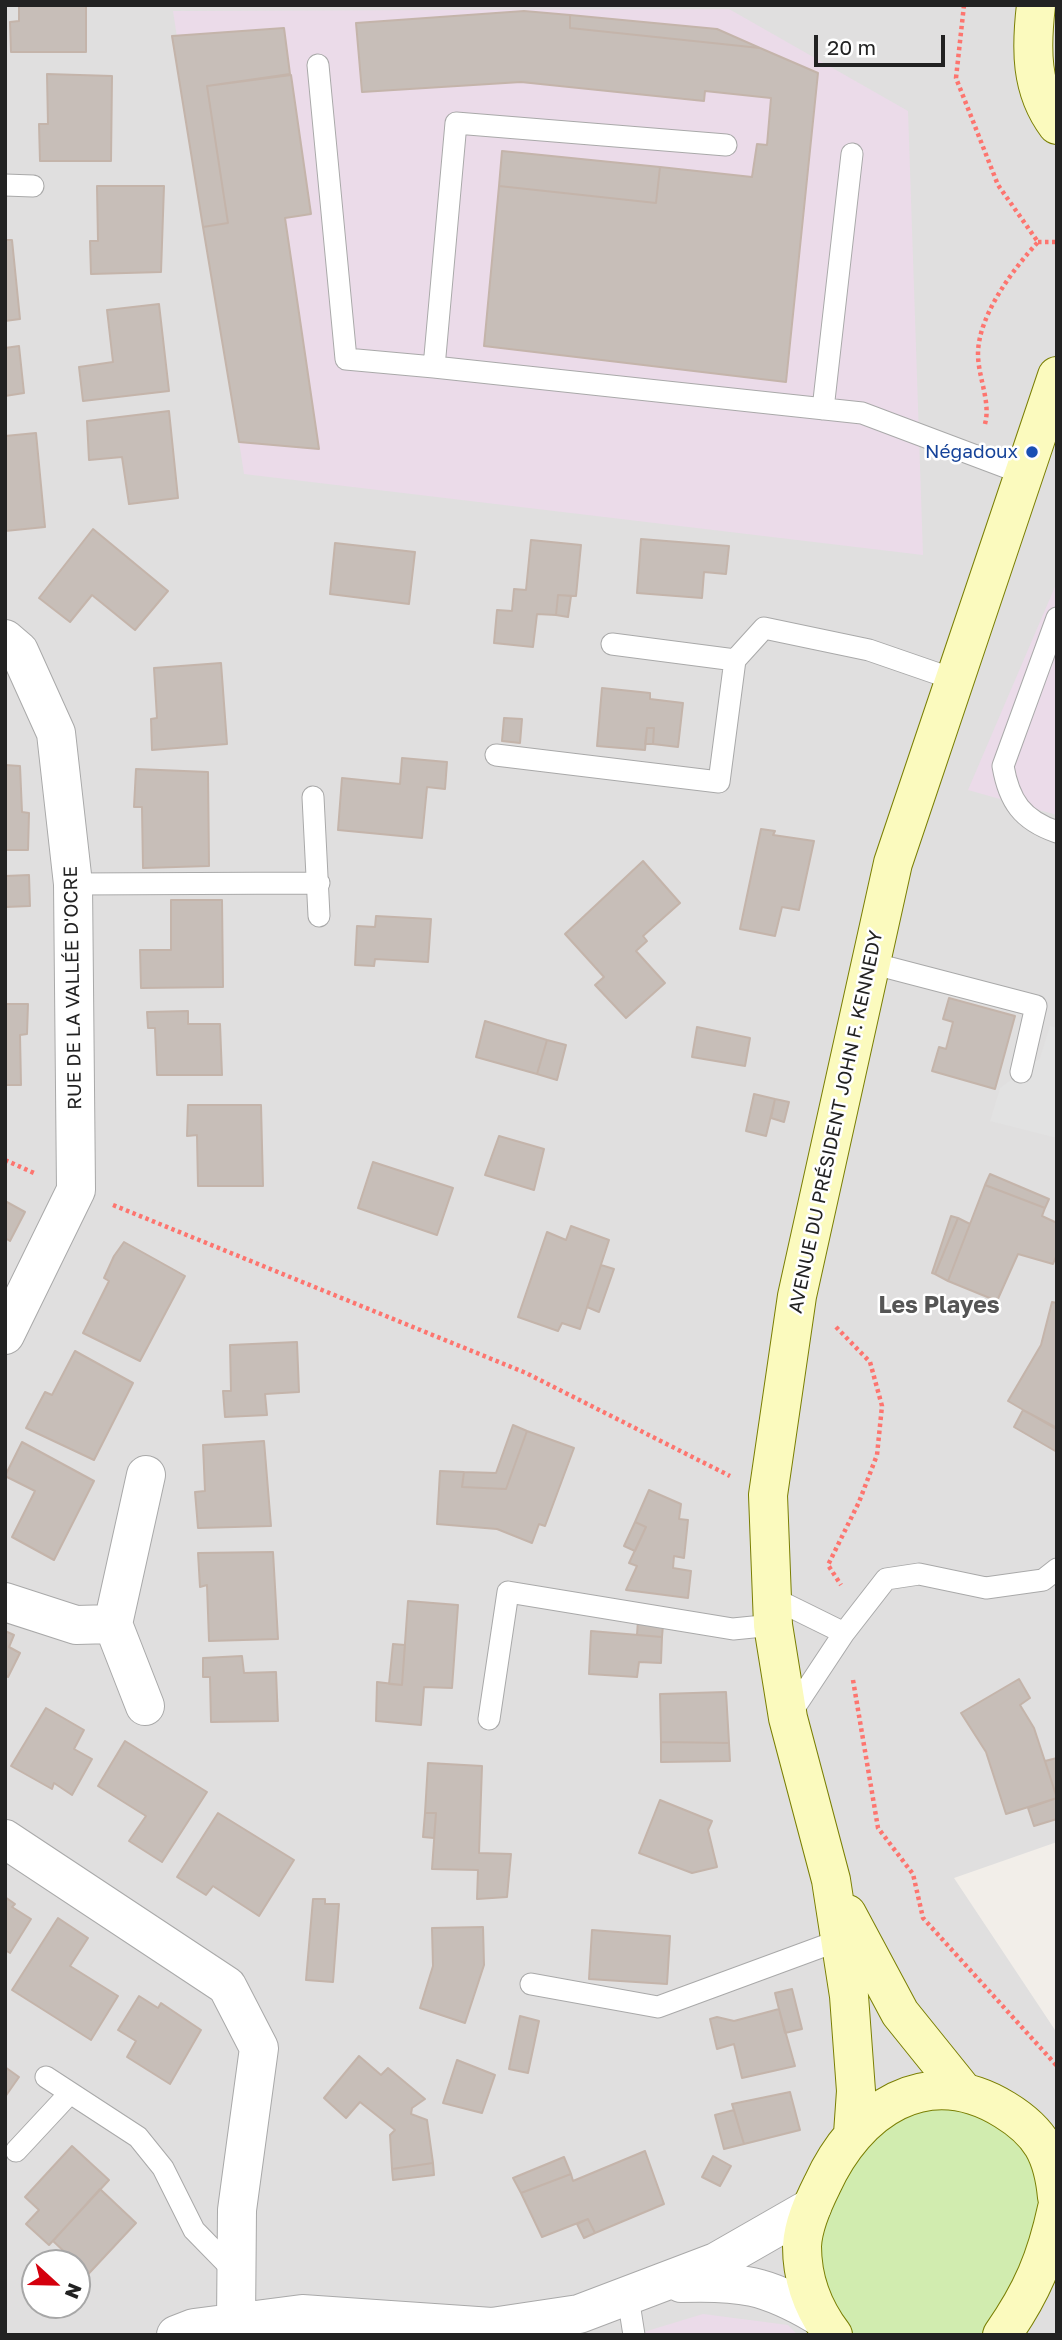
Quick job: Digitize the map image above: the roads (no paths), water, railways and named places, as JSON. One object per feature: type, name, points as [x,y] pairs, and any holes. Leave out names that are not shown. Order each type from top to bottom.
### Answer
[{"type":"main road","points":[[1036,5],[1031,51],[1038,88],[1057,125]]},
{"type":"main road","name":"AVENUE DU PRÉSIDENT JOHN F. KENNEDY","points":[[853,2134],[856,2091],[850,2005],[831,1880],[788,1718],[772,1611],[768,1495],[797,1296],[894,863],[953,679],[1056,381]]},
{"type":"main road","name":"AVENUE DU PRÉSIDENT JOHN F. KENNEDY","points":[[831,1880],[900,2013],[962,2090]]},
{"type":"main road","points":[[825,2325],[805,2277],[802,2244],[812,2207],[830,2167],[853,2134],[879,2111],[904,2098],[929,2090],[962,2090],[996,2105],[1020,2120],[1049,2144],[1057,2197]]},
{"type":"main road","points":[[1002,2335],[1028,2297],[1055,2228]]},
{"type":"street","name":"RUE DE LA VALLÉE D'OCRE","points":[[5,639],[19,651],[56,733],[73,884],[76,1190],[5,1335]]},
{"type":"street","points":[[145,1706],[113,1624],[146,1475]]},
{"type":"street","points":[[5,1602],[76,1625],[113,1624]]},
{"type":"street","points":[[5,1839],[227,1986],[259,2048],[237,2210],[237,2328]]},
{"type":"street","points":[[176,2335],[194,2328],[237,2328],[302,2314],[492,2327],[579,2314],[665,2284],[716,2262],[812,2207]]},
{"type":"street","points":[[665,2284],[719,2282],[757,2286],[784,2296],[825,2325]]},
{"type":"lane","points":[[318,65],[346,359],[434,366],[862,413],[1024,474]]},
{"type":"lane","points":[[434,366],[456,123],[726,145]]},
{"type":"lane","points":[[823,409],[852,155]]},
{"type":"lane","points":[[5,185],[33,186]]},
{"type":"lane","points":[[1057,618],[1003,766],[1007,790],[1023,813],[1039,826],[1057,832]]},
{"type":"lane","points":[[496,755],[719,782],[736,660],[764,628],[869,650],[953,679]]},
{"type":"lane","points":[[612,644],[736,660]]},
{"type":"lane","points":[[313,797],[319,916]]},
{"type":"lane","points":[[73,884],[319,883]]},
{"type":"lane","points":[[871,963],[1035,1006],[1021,1072]]},
{"type":"lane","points":[[788,1718],[844,1633],[886,1579],[919,1574],[986,1588],[1043,1580],[1057,1569]]},
{"type":"lane","points":[[489,1719],[508,1592],[733,1629],[772,1611],[844,1633]]},
{"type":"lane","points":[[531,1984],[658,2007],[840,1940]]},
{"type":"lane","points":[[46,2077],[138,2137],[163,2168],[194,2230],[236,2273]]},
{"type":"lane","points":[[16,2151],[70,2093]]},
{"type":"lane","points":[[628,2297],[634,2335]]},
{"type":"place","name":"Négadoux","points":[[1032,452]]},
{"type":"district","name":"Les Playes","points":[[939,1306]]}]
